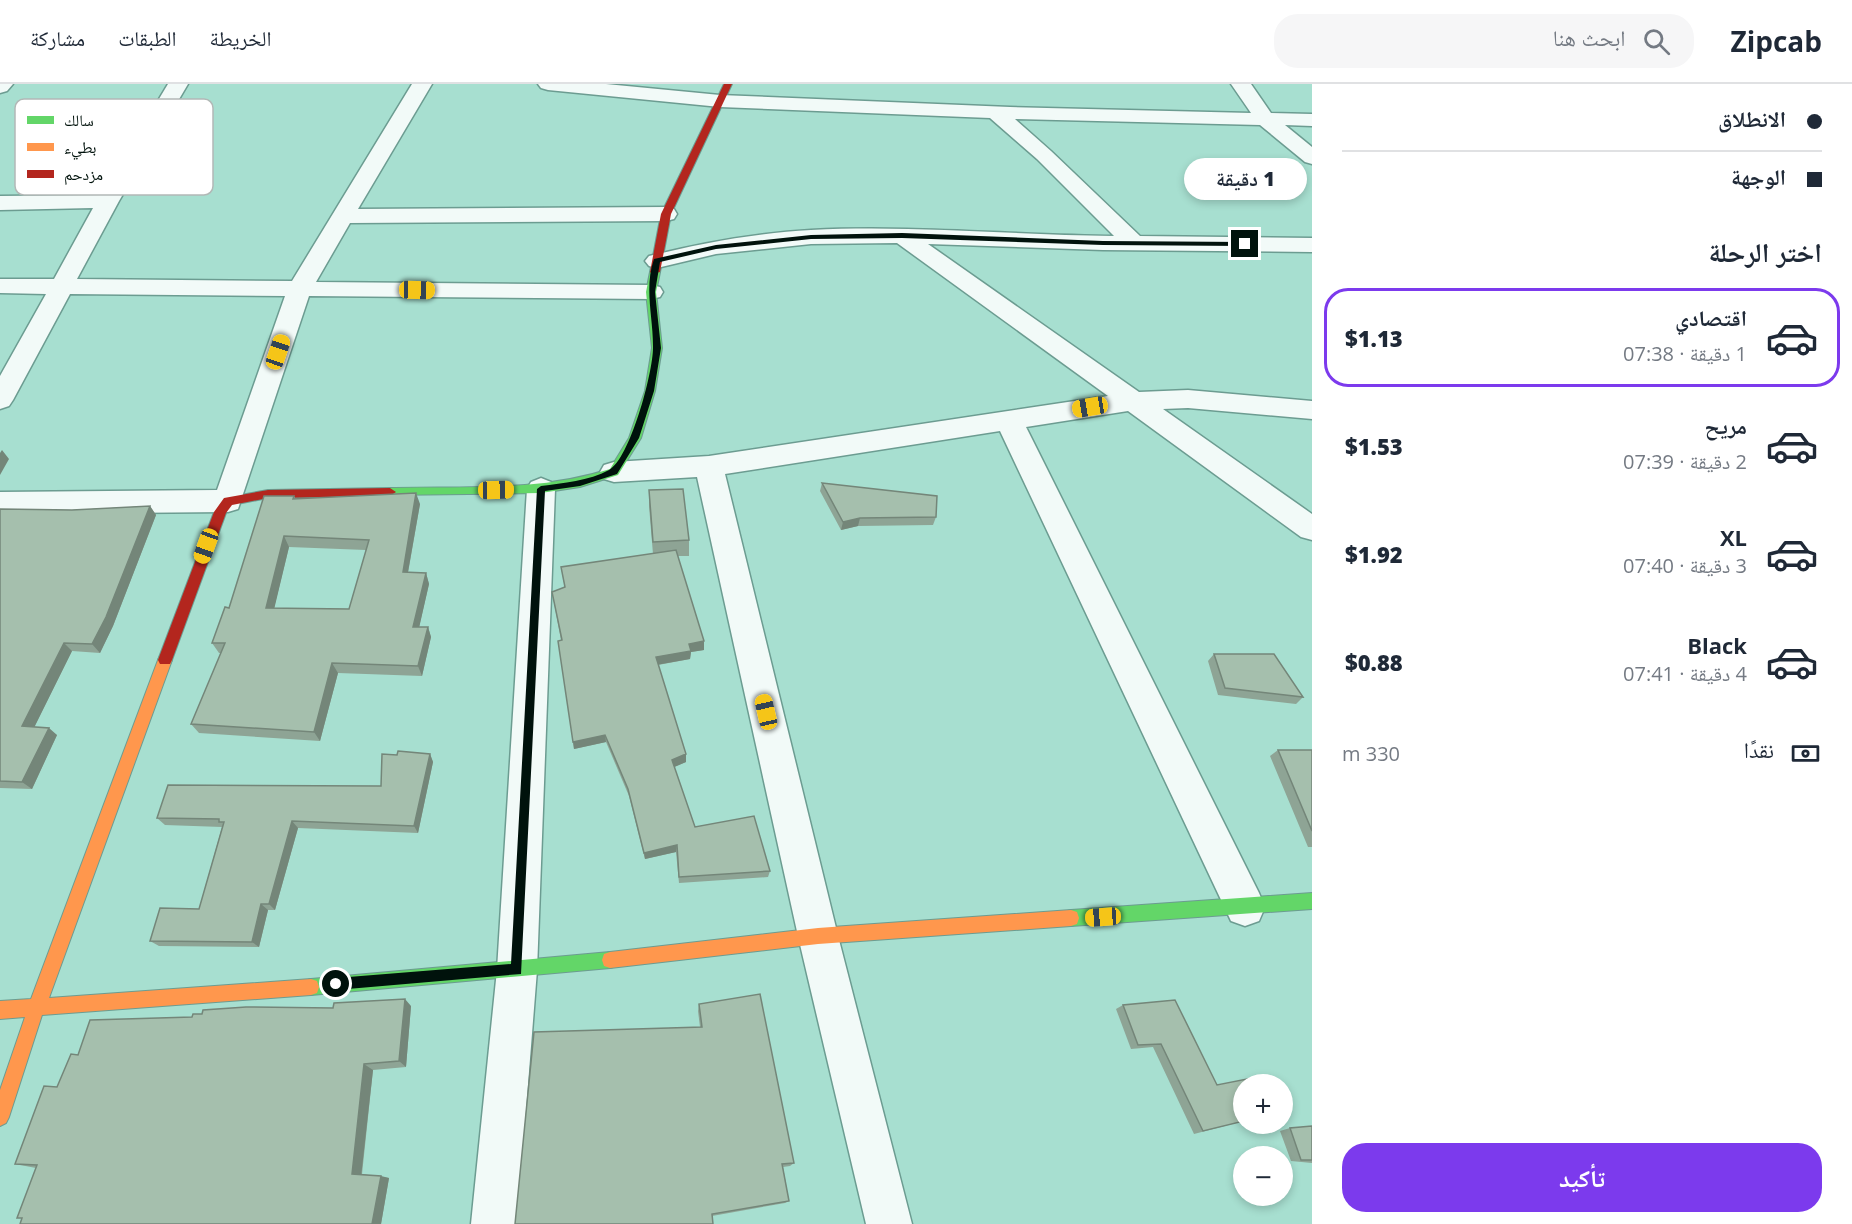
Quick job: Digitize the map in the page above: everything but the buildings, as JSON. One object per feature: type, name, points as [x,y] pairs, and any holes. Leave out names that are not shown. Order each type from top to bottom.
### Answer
[{"type":"street","points":[[169,99],[178,84]]},
{"type":"street","points":[[0,1117],[36,1009],[214,524],[228,501],[300,288],[422,84]]},
{"type":"street","points":[[548,84],[724,92],[995,112],[1312,120]]},
{"type":"street","points":[[1241,84],[1265,120],[1312,158]]},
{"type":"street","points":[[614,472],[635,438],[650,391],[657,348],[651,292],[666,214],[724,92]]},
{"type":"street","points":[[995,112],[1044,155],[1134,243]]},
{"type":"street","points":[[0,400],[112,195]]},
{"type":"street","points":[[0,202],[108,201]]},
{"type":"street","points":[[343,216],[666,214]]},
{"type":"street","points":[[657,261],[716,247],[811,237],[902,236],[1134,243],[1312,245]]},
{"type":"street","points":[[902,236],[1312,529]]},
{"type":"street","points":[[0,286],[651,292]]},
{"type":"street","points":[[0,503],[228,501],[268,494],[541,489],[580,483],[614,472],[709,466],[1135,401],[1188,399],[1312,410]]},
{"type":"street","points":[[1009,420],[1245,907]]},
{"type":"street","points":[[709,466],[818,936],[889,1224]]},
{"type":"street","points":[[494,1224],[517,970],[541,489]]},
{"type":"street","points":[[0,1010],[517,970],[818,936],[1312,901]]},
{"type":"traffic: fast","points":[[390,492],[541,489],[580,483],[614,472],[635,438],[650,391],[657,348],[651,292],[655,272]]},
{"type":"traffic: fast","points":[[1071,918],[1312,901]]},
{"type":"traffic: fast","points":[[311,987],[610,960]]},
{"type":"traffic: slow","points":[[0,1117],[36,1009],[165,660]]},
{"type":"traffic: slow","points":[[610,960],[818,936],[1071,918]]},
{"type":"traffic: slow","points":[[0,1010],[311,987]]},
{"type":"traffic: jam","points":[[655,272],[666,214],[728,84]]},
{"type":"traffic: jam","points":[[165,660],[220,512],[228,501],[268,494],[390,492]]},
{"type":"route","points":[[336,984],[517,970],[541,489],[580,483],[614,472],[635,438],[650,391],[657,348],[651,292],[657,261],[716,247],[811,237],[902,236],[1103,243],[1245,244]]}]
